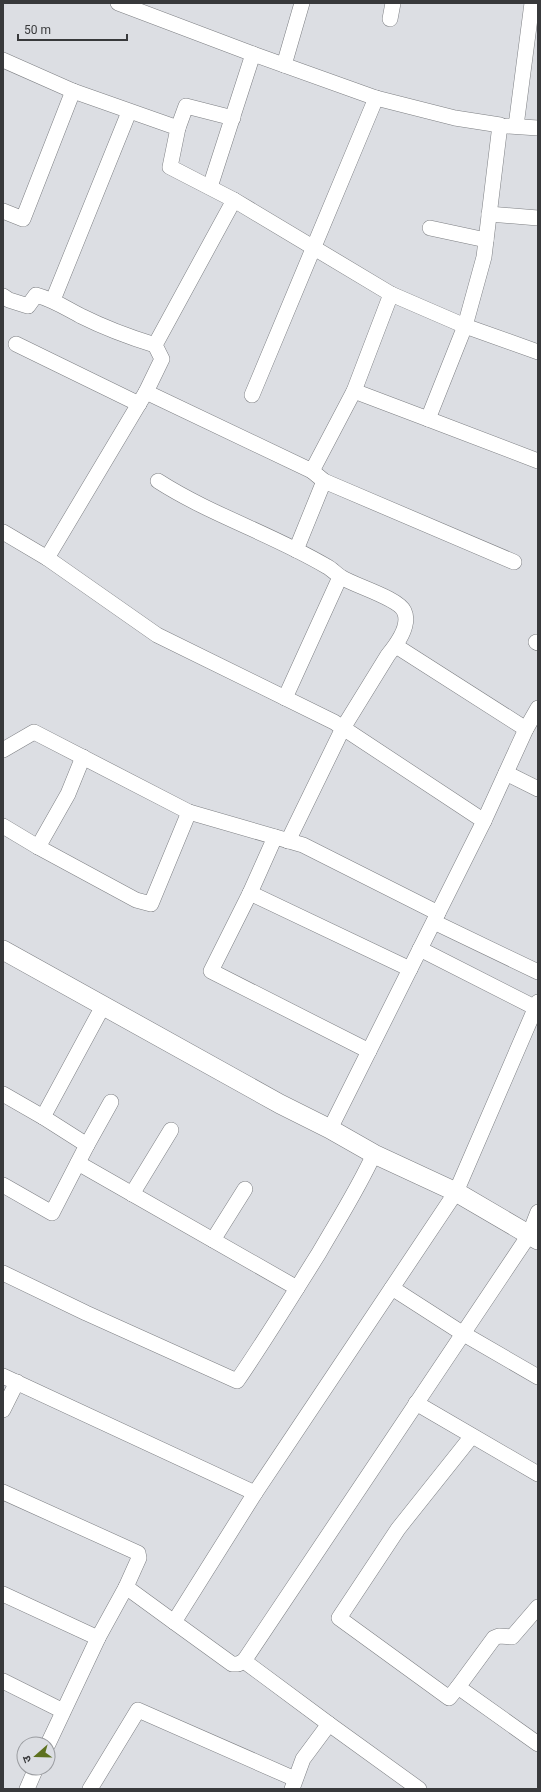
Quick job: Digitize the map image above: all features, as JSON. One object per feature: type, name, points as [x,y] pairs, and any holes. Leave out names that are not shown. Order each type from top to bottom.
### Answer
[{"type":"street","points":[[118,3],[253,54],[376,98],[455,118],[500,125],[538,128]]},
{"type":"street","points":[[284,65],[302,3]]},
{"type":"street","points":[[390,19],[393,3]]},
{"type":"street","points":[[516,126],[532,3]]},
{"type":"street","points":[[210,188],[253,54]]},
{"type":"street","points":[[3,60],[73,91],[178,128]]},
{"type":"street","points":[[3,211],[23,219],[73,91]]},
{"type":"street","points":[[252,395],[376,98]]},
{"type":"street","points":[[232,118],[186,106],[178,128],[170,167],[234,200],[391,294],[465,326],[538,352]]},
{"type":"street","points":[[53,300],[129,112]]},
{"type":"street","points":[[428,419],[465,326],[484,257],[500,125]]},
{"type":"street","points":[[155,345],[234,200]]},
{"type":"street","points":[[489,214],[538,218]]},
{"type":"street","points":[[430,228],[486,240]]},
{"type":"street","points":[[312,471],[354,390],[391,294]]},
{"type":"street","points":[[3,296],[9,300],[28,306],[36,295],[53,300],[80,316],[129,337],[155,345],[162,359],[142,398],[47,558]]},
{"type":"street","points":[[16,344],[312,471],[324,481],[514,562]]},
{"type":"street","points":[[354,390],[538,461]]},
{"type":"street","points":[[158,481],[183,497],[296,550],[328,567],[340,577],[393,601],[404,609],[406,625],[396,646],[388,655],[343,728],[250,893],[211,971],[369,1051]]},
{"type":"street","points":[[296,550],[324,481]]},
{"type":"street","points":[[3,532],[47,558],[157,635],[343,728],[484,821]]},
{"type":"street","points":[[285,698],[340,577]]},
{"type":"street","points":[[396,646],[526,729]]},
{"type":"street","points":[[330,1129],[484,821],[526,729],[538,708]]},
{"type":"street","points":[[3,750],[34,732],[189,812],[303,845],[538,972]]},
{"type":"street","points":[[38,847],[68,794],[83,757]]},
{"type":"street","points":[[506,773],[538,790]]},
{"type":"street","points":[[3,826],[38,847],[136,900],[151,904],[189,812]]},
{"type":"street","points":[[250,893],[410,969]]},
{"type":"street","points":[[174,1622],[255,1493],[456,1192],[537,1006],[420,949]]},
{"type":"street","points":[[3,950],[280,1104],[330,1129],[374,1154],[456,1192],[533,1238]]},
{"type":"street","points":[[43,1117],[103,1006]]},
{"type":"street","points":[[3,1094],[87,1145]]},
{"type":"street","points":[[3,1185],[52,1213],[87,1145],[112,1102]]},
{"type":"street","points":[[132,1194],[171,1130]]},
{"type":"street","points":[[3,1273],[86,1313],[237,1381],[271,1332],[358,1188],[374,1154]]},
{"type":"street","points":[[78,1163],[297,1288]]},
{"type":"street","points":[[213,1240],[245,1189]]},
{"type":"street","points":[[126,1587],[232,1664],[238,1664],[244,1661],[462,1333],[533,1238],[538,1212]]},
{"type":"street","points":[[392,1288],[462,1333],[538,1377]]},
{"type":"street","points":[[3,1376],[255,1493]]},
{"type":"street","points":[[3,1410],[17,1382]]},
{"type":"street","points":[[416,1403],[538,1474]]},
{"type":"street","points":[[472,1436],[398,1529],[339,1618],[449,1698],[494,1638],[499,1636],[512,1637],[538,1607]]},
{"type":"street","points":[[3,1492],[138,1553],[139,1558],[126,1587],[98,1638],[52,1736]]},
{"type":"street","points":[[3,1594],[98,1638]]},
{"type":"street","points":[[244,1661],[419,1789]]},
{"type":"street","points":[[3,1681],[63,1711]]},
{"type":"street","points":[[458,1687],[538,1744]]},
{"type":"street","points":[[90,1789],[138,1710],[293,1784],[303,1759],[329,1724]]},
{"type":"street","points":[[27,1789],[33,1776]]}]
